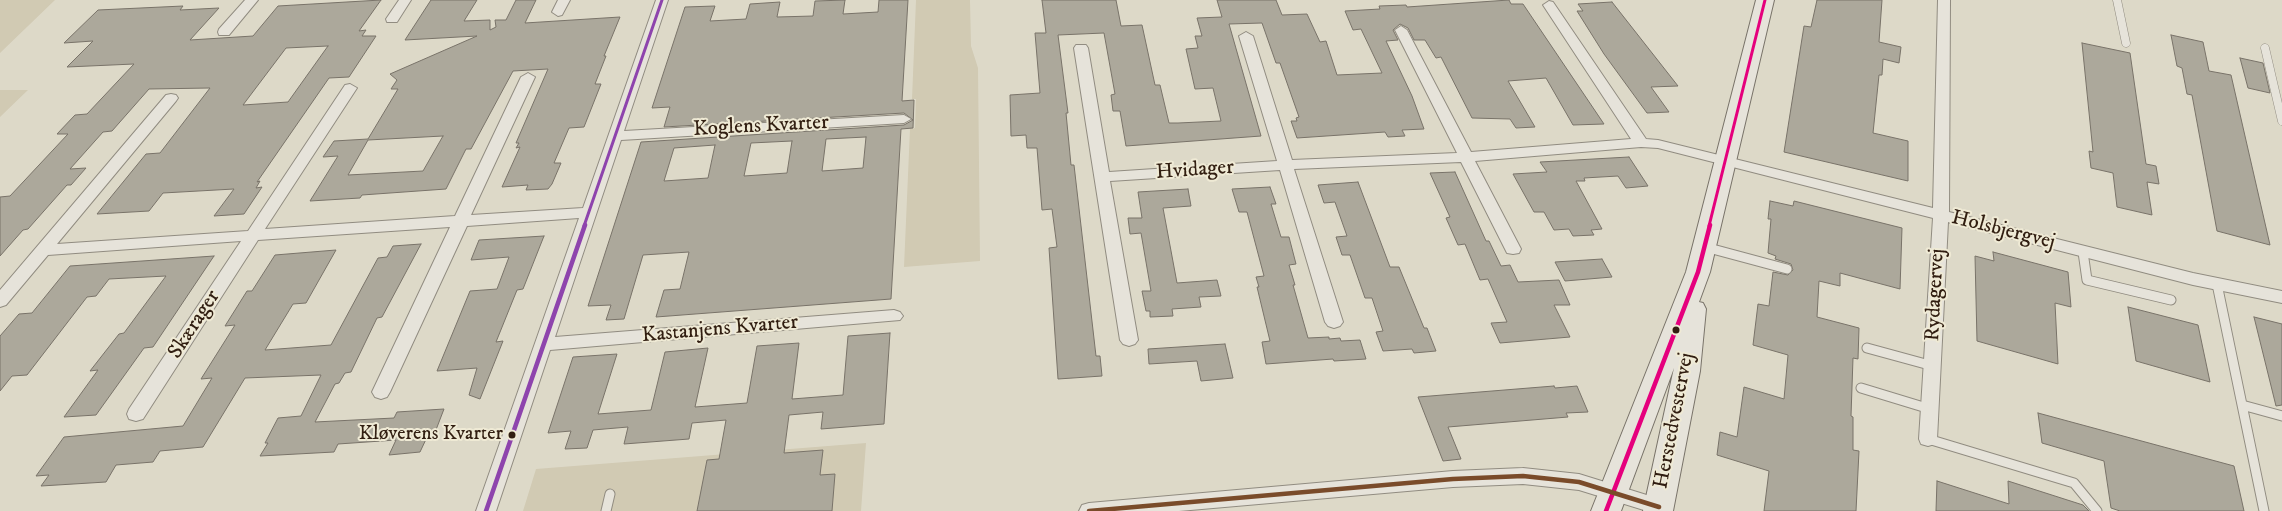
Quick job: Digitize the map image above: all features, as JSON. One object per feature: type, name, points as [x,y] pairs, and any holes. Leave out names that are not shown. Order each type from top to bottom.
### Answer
[{"type":"street","points":[[224,32],[252,0]]},
{"type":"street","points":[[392,19],[406,0]]},
{"type":"street","points":[[486,511],[617,136],[662,0]]},
{"type":"street","name":"Herstedvestervej","points":[[1611,501],[1701,260],[1765,0]]},
{"type":"street","name":"Rydagervej","points":[[1928,439],[1941,215],[1944,0]]},
{"type":"street","points":[[1548,5],[1641,143]]},
{"type":"street","points":[[1401,30],[1512,250]]},
{"type":"street","points":[[1246,36],[1334,322]]},
{"type":"street","points":[[1081,48],[1129,340]]},
{"type":"street","points":[[381,392],[528,78]]},
{"type":"street","name":"Skærager","points":[[136,414],[350,88]]},
{"type":"street","points":[[0,300],[171,98]]},
{"type":"street","name":"Koglens Kvarter","points":[[617,136],[904,119]]},
{"type":"street","name":"Hvidager","points":[[1102,178],[1287,165],[1466,157],[1641,143],[1658,144],[1726,161]]},
{"type":"street","name":"Holsbjergvej","points":[[1726,161],[2083,252],[2217,284],[2282,297]]},
{"type":"street","points":[[43,250],[590,212]]},
{"type":"street","name":"Herstedvestervej","points":[[1658,509],[1687,371],[1701,260]]},
{"type":"street","name":"Kastanjens Kvarter","points":[[545,344],[894,316]]},
{"type":"street","points":[[1089,511],[1404,483],[1523,476],[1579,482],[1611,501],[1658,509]]},
{"type":"lane","points":[[2117,0],[2126,44]]},
{"type":"lane","points":[[2265,48],[2282,121]]},
{"type":"lane","points":[[2083,252],[2087,280],[2171,300]]},
{"type":"lane","points":[[1701,260],[1787,269]]},
{"type":"lane","points":[[2217,284],[2264,511]]},
{"type":"lane","points":[[1867,348],[1932,366]]},
{"type":"lane","points":[[1861,388],[1930,409]]},
{"type":"lane","points":[[2242,405],[2282,416]]},
{"type":"lane","points":[[1928,439],[2074,483],[2098,511]]},
{"type":"lane","points":[[606,511],[610,494]]},
{"type":"shaded area","points":[[0,0],[55,0],[0,53]]},
{"type":"shaded area","points":[[916,0],[970,0],[971,46],[978,68],[980,261],[904,267],[910,129],[915,128],[916,99],[912,99]]},
{"type":"shaded area","points":[[0,90],[28,90],[0,117]]},
{"type":"shaded area","points":[[866,443],[861,511],[523,511],[536,469]]},
{"type":"building","points":[[381,0],[359,31],[366,30],[362,36],[376,36],[349,77],[329,78],[257,182],[260,181],[256,188],[262,187],[244,214],[214,216],[234,189],[163,193],[149,211],[97,214],[146,154],[160,153],[210,88],[149,89],[112,131],[103,132],[70,169],[86,168],[71,185],[67,185],[28,229],[23,230],[0,256],[0,197],[10,196],[68,134],[57,134],[75,115],[87,114],[134,64],[67,67],[93,41],[64,43],[98,10],[183,6],[180,10],[219,8],[190,40],[253,36],[278,6]],"holes":[[[328,46],[288,102],[243,105],[286,48]]]},
{"type":"building","points":[[431,0],[477,0],[464,21],[490,20],[490,30],[496,27],[495,20],[506,20],[516,0],[536,0],[525,23],[620,17],[604,56],[606,56],[595,84],[601,84],[584,127],[569,128],[554,163],[561,163],[548,189],[526,190],[528,185],[502,187],[520,147],[516,148],[519,143],[516,143],[548,69],[513,71],[471,149],[466,149],[446,189],[310,201],[338,156],[323,157],[334,141],[368,139],[398,89],[391,89],[397,80],[390,74],[477,36],[405,40]],"holes":[[[443,136],[423,171],[348,175],[368,140]]]},
{"type":"building","points":[[845,0],[843,14],[878,12],[879,0],[908,0],[902,101],[914,100],[913,128],[901,129],[891,299],[656,317],[664,290],[680,289],[689,252],[643,255],[624,319],[606,320],[611,305],[588,306],[641,142],[904,125],[913,120],[904,113],[664,127],[670,107],[652,108],[685,7],[715,6],[710,21],[746,19],[750,4],[780,2],[777,17],[813,16],[815,1]],"holes":[[[866,137],[863,168],[822,171],[826,139]],[[792,141],[787,173],[744,176],[751,143]],[[715,145],[708,178],[664,181],[674,148]]]},
{"type":"building","points":[[1042,0],[1116,0],[1121,26],[1142,25],[1155,85],[1160,85],[1169,123],[1178,123],[1221,121],[1213,88],[1195,89],[1186,49],[1198,48],[1195,36],[1202,36],[1197,18],[1222,17],[1217,0],[1276,0],[1282,15],[1307,14],[1320,42],[1326,41],[1337,75],[1382,73],[1361,29],[1353,30],[1345,11],[1380,9],[1379,6],[1406,5],[1407,7],[1509,0],[1511,4],[1523,4],[1604,124],[1573,125],[1546,78],[1508,81],[1535,127],[1516,128],[1510,119],[1472,118],[1441,57],[1436,58],[1425,40],[1414,40],[1408,28],[1400,24],[1393,30],[1398,40],[1386,41],[1412,96],[1424,129],[1402,130],[1405,136],[1388,137],[1385,132],[1297,138],[1291,121],[1297,121],[1296,118],[1299,117],[1280,63],[1276,63],[1262,23],[1229,24],[1261,136],[1126,146],[1120,111],[1113,111],[1111,95],[1115,94],[1104,33],[1058,35],[1068,113],[1066,113],[1071,165],[1074,165],[1096,356],[1100,356],[1102,376],[1058,379],[1049,248],[1057,247],[1052,209],[1042,210],[1037,148],[1027,148],[1026,135],[1011,136],[1010,95],[1040,93],[1035,33],[1046,33]]},
{"type":"building","points":[[1817,0],[1882,0],[1879,42],[1901,47],[1899,63],[1883,59],[1882,75],[1879,75],[1873,133],[1908,141],[1908,181],[1784,152],[1804,26],[1811,27]]},
{"type":"building","points":[[1612,2],[1678,86],[1651,87],[1669,112],[1647,113],[1604,54],[1577,11],[1583,11],[1578,4]]},
{"type":"building","points":[[2171,35],[2203,42],[2209,71],[2231,75],[2270,245],[2217,231],[2192,95],[2187,94],[2182,68],[2177,66]]},
{"type":"building","points":[[2082,43],[2130,53],[2146,164],[2156,166],[2159,184],[2147,182],[2152,215],[2117,207],[2113,173],[2091,168],[2089,151],[2093,152]]},
{"type":"building","points":[[2240,58],[2263,63],[2270,93],[2248,88]]},
{"type":"building","points":[[1629,157],[1648,186],[1626,188],[1618,176],[1584,178],[1585,181],[1576,181],[1602,229],[1591,230],[1594,235],[1573,236],[1569,229],[1554,230],[1544,212],[1534,212],[1513,174],[1547,172],[1540,162]]},
{"type":"building","points":[[1455,172],[1486,241],[1489,241],[1501,266],[1510,265],[1518,282],[1559,280],[1570,305],[1554,305],[1570,337],[1500,343],[1491,323],[1507,322],[1488,279],[1480,280],[1465,244],[1458,245],[1446,218],[1450,217],[1430,173]]},
{"type":"building","points":[[1358,182],[1390,267],[1399,267],[1424,328],[1427,328],[1436,351],[1414,353],[1412,349],[1383,351],[1376,332],[1383,331],[1372,298],[1365,298],[1350,255],[1342,255],[1336,237],[1347,236],[1335,202],[1324,203],[1318,185]]},
{"type":"building","points":[[1270,187],[1276,204],[1271,204],[1281,237],[1289,237],[1296,264],[1289,265],[1308,338],[1329,337],[1329,339],[1340,338],[1341,341],[1360,340],[1366,359],[1334,361],[1333,359],[1266,364],[1262,342],[1270,341],[1256,277],[1264,276],[1247,212],[1239,212],[1232,189]]},
{"type":"building","points":[[1188,189],[1191,206],[1163,208],[1177,283],[1217,280],[1221,296],[1199,297],[1201,307],[1172,309],[1173,316],[1150,317],[1150,311],[1146,311],[1142,291],[1151,291],[1141,233],[1130,234],[1128,218],[1142,218],[1138,192]]},
{"type":"building","points":[[1770,201],[1793,206],[1794,201],[1902,228],[1900,289],[1840,273],[1840,286],[1819,281],[1817,317],[1859,328],[1858,359],[1853,358],[1851,416],[1853,417],[1853,450],[1859,451],[1856,511],[1764,511],[1769,471],[1717,455],[1720,432],[1737,437],[1744,387],[1784,399],[1788,355],[1753,345],[1758,304],[1769,306],[1773,272],[1788,275],[1793,270],[1791,264],[1775,259],[1776,256],[1768,253],[1771,219],[1768,219]]},
{"type":"building","points":[[544,236],[523,289],[517,290],[496,342],[503,341],[480,399],[469,395],[477,368],[437,371],[470,291],[497,289],[509,257],[471,260],[479,240]]},
{"type":"building","points":[[421,244],[382,317],[377,318],[351,372],[345,373],[339,383],[335,384],[315,422],[394,418],[397,412],[444,409],[434,435],[428,435],[420,452],[389,455],[396,440],[338,444],[334,452],[260,456],[268,443],[265,443],[278,418],[301,416],[321,375],[245,378],[203,447],[160,451],[153,462],[116,465],[106,482],[41,486],[49,475],[36,476],[64,437],[183,426],[212,378],[201,379],[235,325],[225,326],[247,291],[252,291],[275,255],[336,250],[306,303],[293,304],[265,350],[331,345],[378,258],[387,257],[393,246]]},
{"type":"building","points":[[1993,252],[2068,272],[2071,307],[2055,303],[2058,364],[1977,341],[1975,256],[1994,261]]},
{"type":"building","points":[[214,256],[153,347],[144,348],[96,415],[64,417],[98,370],[90,371],[119,334],[124,333],[166,276],[109,279],[96,296],[87,297],[27,375],[12,376],[0,391],[0,336],[19,314],[32,313],[70,266]]},
{"type":"building","points":[[1602,259],[1612,277],[1565,281],[1555,262]]},
{"type":"building","points":[[2128,307],[2198,325],[2210,382],[2136,361]]},
{"type":"building","points":[[2254,317],[2282,324],[2282,405],[2276,406]]},
{"type":"building","points":[[890,333],[884,424],[821,429],[823,412],[789,415],[784,453],[823,450],[820,475],[835,474],[832,511],[697,511],[707,460],[719,459],[726,420],[692,423],[689,439],[624,444],[628,427],[593,430],[587,448],[565,449],[571,431],[548,433],[573,357],[617,354],[598,414],[651,410],[665,352],[708,348],[695,407],[747,403],[757,346],[799,343],[792,399],[843,395],[848,336]]},
{"type":"building","points":[[1225,344],[1233,378],[1201,381],[1197,361],[1149,364],[1148,349]]},
{"type":"building","points":[[1554,386],[1555,388],[1577,386],[1588,412],[1566,413],[1568,417],[1448,427],[1461,459],[1443,461],[1418,397]]},
{"type":"building","points":[[2038,413],[2234,466],[2244,511],[2120,511],[2111,508],[2104,461],[2042,443]]},
{"type":"building","points":[[1937,481],[2009,504],[2008,481],[2083,505],[2089,511],[1936,511]]},
{"type":"transit line","points":[[486,511],[662,0]]},
{"type":"transit line","points":[[1606,511],[1698,272],[1765,0]]},
{"type":"transit line","points":[[1089,511],[1453,479],[1523,476],[1579,482],[1659,507]]},
{"type":"place","name":"Kløverens Kvarter","points":[[512,435]]}]
